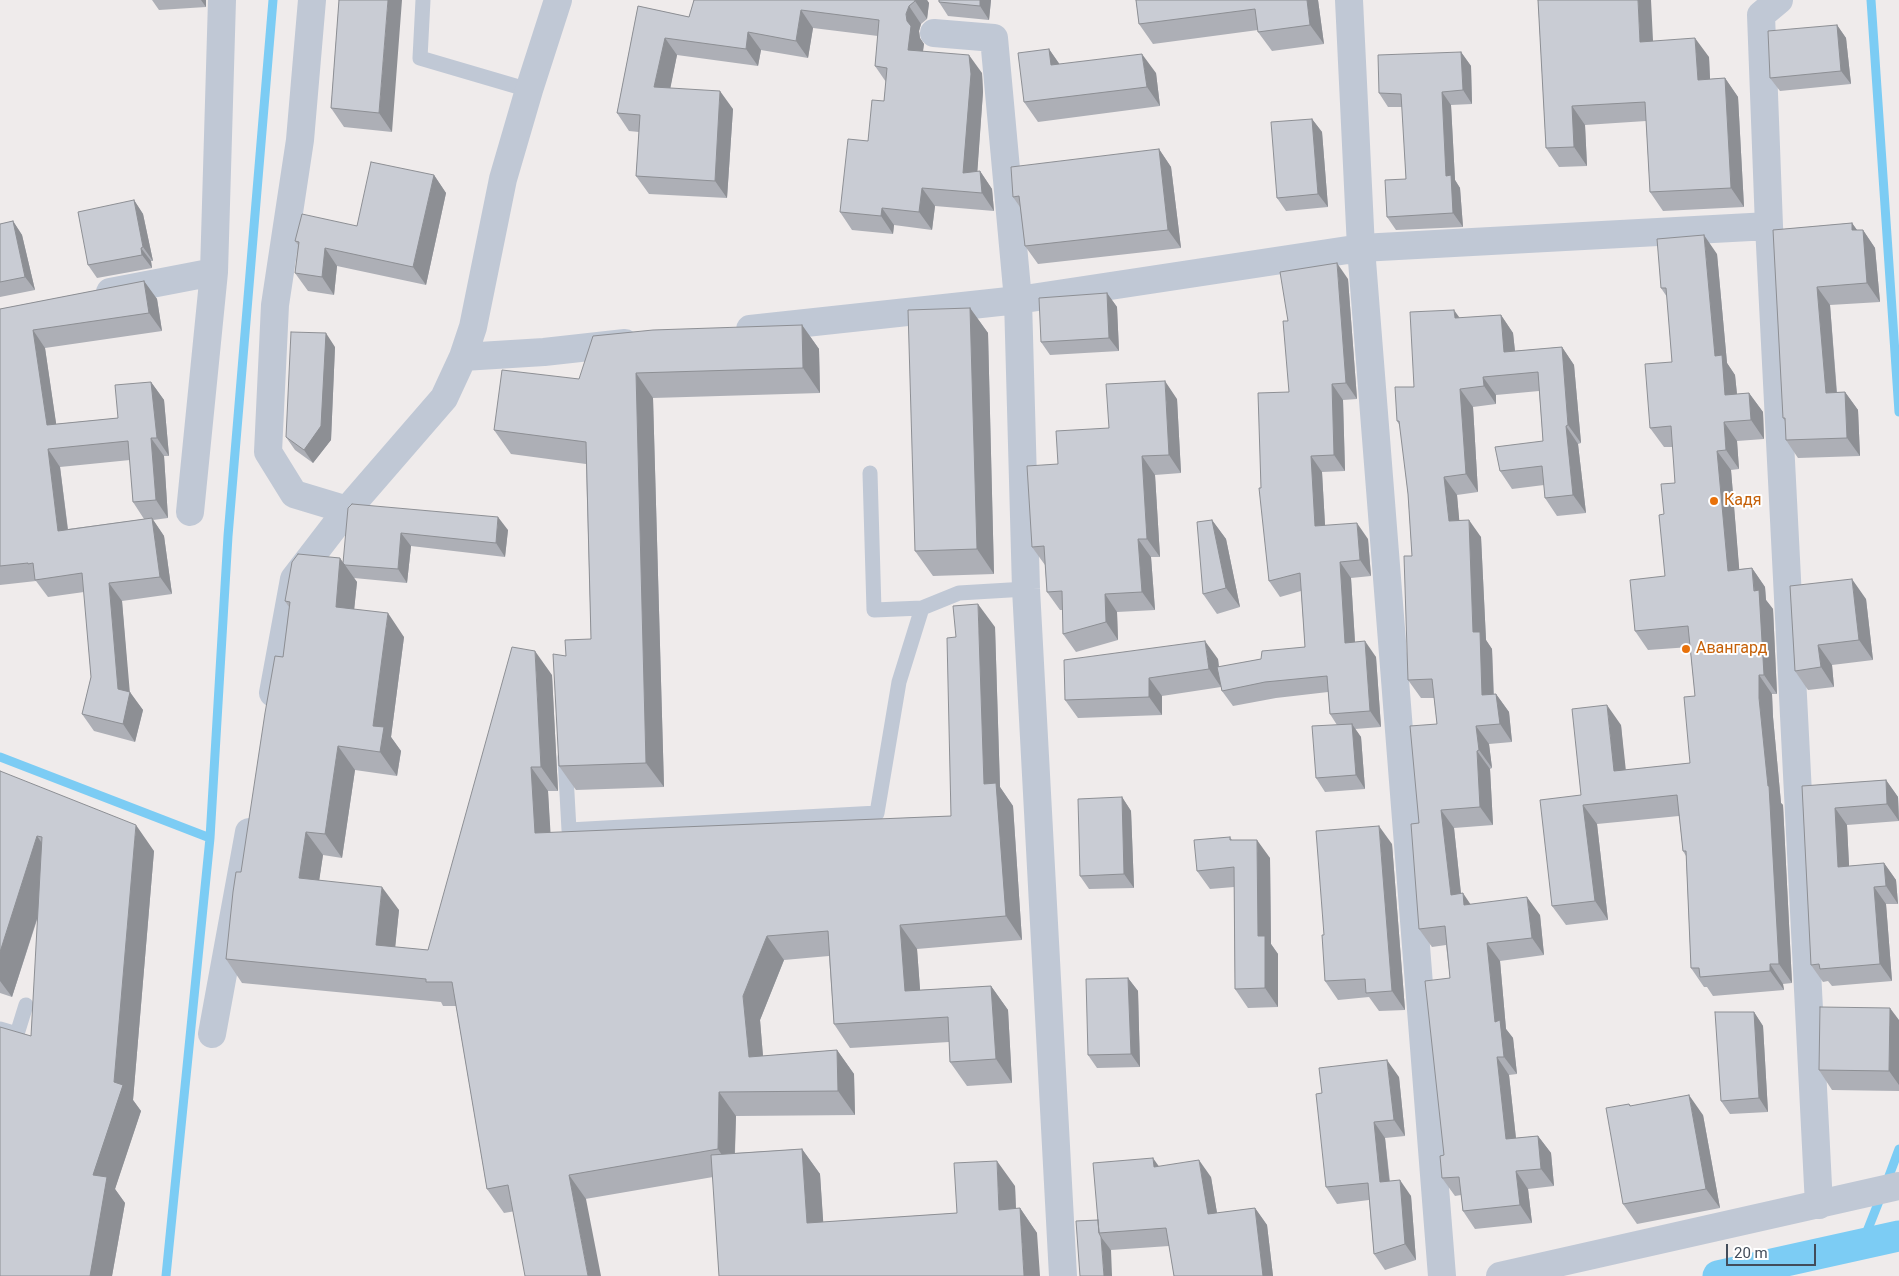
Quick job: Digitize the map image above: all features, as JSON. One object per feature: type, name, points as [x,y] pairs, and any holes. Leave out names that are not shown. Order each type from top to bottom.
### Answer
[{"type":"street","points":[[190,512],[214,272],[222,0]]},
{"type":"street","points":[[312,0],[300,140],[275,305],[268,452],[294,494],[347,510]]},
{"type":"street","points":[[269,716],[294,579],[347,510],[444,398],[463,357],[473,327],[503,179],[528,90],[558,0]]},
{"type":"street","points":[[1349,0],[1361,248],[1442,1276]]},
{"type":"street","points":[[1779,0],[1761,14],[1769,226],[1820,1205]]},
{"type":"street","points":[[934,32],[994,38],[1018,300],[1026,589],[1063,1276]]},
{"type":"street","points":[[722,333],[1018,300],[1361,248],[1769,226]]},
{"type":"street","points":[[88,296],[214,272]]},
{"type":"street","points":[[463,357],[544,352],[653,340]]},
{"type":"street","points":[[212,1034],[254,803]]},
{"type":"street","points":[[1500,1276],[1889,1189]]},
{"type":"lane","points":[[423,0],[420,58],[528,90]]},
{"type":"lane","points":[[870,473],[874,610],[922,608],[959,593],[1026,589]]},
{"type":"lane","points":[[564,743],[569,830],[877,813],[899,682],[922,608]]},
{"type":"lane","points":[[0,1029],[17,1034],[26,1005]]},
{"type":"building","points":[[339,0],[388,0],[379,113],[331,108]]},
{"type":"building","points":[[694,0],[915,0],[909,6],[906,14],[907,21],[911,26],[908,50],[969,55],[971,74],[963,173],[980,171],[982,193],[922,188],[919,212],[882,208],[881,216],[840,212],[848,139],[868,141],[872,100],[884,101],[887,68],[875,66],[879,20],[801,10],[796,41],[748,32],[746,49],[665,38],[654,87],[720,91],[715,181],[636,176],[640,115],[617,113],[638,6],[689,17]]},
{"type":"building","points":[[939,0],[980,0],[980,6],[939,2]]},
{"type":"building","points":[[1136,0],[1307,0],[1310,25],[1258,32],[1255,9],[1139,24]]},
{"type":"building","points":[[1538,0],[1638,0],[1640,42],[1695,38],[1698,80],[1725,78],[1731,188],[1650,192],[1645,102],[1572,106],[1574,147],[1546,148]]},
{"type":"building","points":[[1837,25],[1841,71],[1770,78],[1768,31]]},
{"type":"building","points":[[1049,49],[1051,65],[1142,54],[1147,87],[1024,102],[1018,53]]},
{"type":"building","points":[[1461,52],[1463,90],[1442,92],[1446,176],[1451,175],[1453,213],[1387,217],[1385,180],[1406,179],[1401,94],[1379,93],[1378,55]]},
{"type":"building","points":[[1312,119],[1318,194],[1277,198],[1271,122]]},
{"type":"building","points":[[1159,149],[1168,230],[1025,246],[1019,196],[1013,197],[1011,167]]},
{"type":"building","points":[[371,162],[434,175],[413,267],[325,248],[322,277],[295,273],[299,242],[295,241],[302,214],[357,226]]},
{"type":"building","points":[[134,200],[143,247],[141,248],[142,255],[88,265],[78,212]]},
{"type":"building","points":[[13,221],[25,277],[0,282],[0,224]]},
{"type":"building","points":[[1852,223],[1852,230],[1863,230],[1867,283],[1817,287],[1826,393],[1845,392],[1847,438],[1786,440],[1785,418],[1783,418],[1773,230]]},
{"type":"building","points":[[1704,235],[1715,356],[1722,355],[1725,395],[1749,393],[1751,420],[1724,422],[1726,450],[1717,451],[1728,571],[1752,568],[1754,591],[1759,590],[1764,675],[1759,675],[1759,698],[1769,786],[1779,964],[1770,964],[1770,971],[1700,977],[1699,968],[1691,968],[1686,851],[1683,851],[1677,795],[1583,805],[1595,901],[1552,906],[1540,800],[1581,795],[1572,709],[1607,705],[1614,771],[1690,763],[1684,697],[1695,696],[1688,626],[1635,631],[1630,580],[1665,576],[1659,515],[1664,514],[1661,484],[1675,483],[1671,426],[1650,428],[1645,364],[1672,362],[1666,288],[1661,288],[1657,239]]},
{"type":"building","points":[[1337,263],[1346,383],[1332,384],[1334,455],[1311,456],[1315,526],[1357,523],[1360,560],[1340,562],[1345,643],[1365,641],[1370,711],[1330,714],[1327,676],[1265,682],[1222,691],[1217,667],[1261,659],[1262,651],[1305,647],[1300,573],[1269,581],[1259,488],[1261,488],[1258,393],[1289,392],[1283,321],[1288,321],[1280,272]]},
{"type":"building","points":[[144,281],[149,313],[33,330],[47,425],[118,418],[115,385],[151,382],[157,438],[151,438],[156,500],[133,502],[128,441],[48,449],[58,531],[152,518],[160,577],[109,583],[118,689],[130,692],[123,724],[82,714],[91,677],[82,573],[35,580],[33,563],[0,566],[0,309]]},
{"type":"building","points":[[1107,293],[1109,338],[1041,342],[1039,298]]},
{"type":"building","points":[[970,308],[977,549],[915,551],[908,310]]},
{"type":"building","points":[[1454,310],[1455,318],[1501,315],[1504,352],[1562,347],[1568,425],[1566,426],[1573,495],[1545,498],[1542,466],[1500,471],[1495,447],[1543,441],[1538,372],[1483,377],[1484,386],[1460,389],[1466,474],[1444,477],[1449,521],[1469,520],[1473,632],[1480,632],[1482,695],[1496,694],[1500,724],[1476,726],[1479,750],[1477,751],[1480,807],[1441,810],[1451,895],[1463,893],[1464,905],[1527,897],[1532,938],[1487,943],[1495,1022],[1500,1020],[1504,1057],[1497,1057],[1506,1139],[1538,1136],[1541,1169],[1516,1171],[1520,1205],[1463,1211],[1459,1177],[1442,1178],[1440,1156],[1444,1155],[1425,981],[1450,978],[1445,926],[1419,929],[1411,824],[1419,823],[1410,726],[1437,724],[1432,679],[1408,680],[1404,556],[1412,556],[1408,494],[1399,421],[1397,421],[1395,387],[1414,387],[1410,312]]},
{"type":"building","points":[[802,325],[803,368],[636,373],[646,763],[559,766],[553,654],[566,656],[565,640],[591,639],[586,442],[494,430],[502,370],[579,379],[593,336],[653,330]]},
{"type":"building","points":[[291,332],[326,333],[321,426],[304,450],[286,437]]},
{"type":"building","points":[[1165,381],[1169,455],[1142,456],[1147,539],[1138,539],[1142,592],[1105,594],[1106,622],[1063,634],[1062,591],[1047,592],[1044,546],[1032,547],[1027,466],[1058,464],[1056,431],[1109,428],[1106,384]]},
{"type":"building","points":[[352,504],[498,517],[496,543],[401,533],[398,569],[345,565],[343,563],[348,508]]},
{"type":"building","points":[[1212,520],[1226,588],[1203,594],[1197,522]]},
{"type":"building","points":[[298,554],[340,558],[336,607],[388,613],[373,726],[384,727],[380,752],[338,746],[325,834],[306,832],[299,878],[382,887],[376,945],[428,950],[512,647],[535,651],[541,767],[531,767],[535,833],[951,816],[947,638],[956,637],[953,606],[978,604],[984,784],[996,783],[1006,916],[900,925],[905,991],[991,986],[996,1059],[950,1062],[948,1017],[834,1024],[828,931],[767,936],[743,996],[749,1057],[837,1050],[838,1091],[719,1092],[718,1149],[569,1175],[588,1276],[525,1276],[508,1185],[487,1189],[452,982],[426,982],[426,979],[226,959],[236,872],[241,872],[275,656],[283,657],[290,602],[285,601],[292,562]]},
{"type":"building","points":[[1852,579],[1859,640],[1818,645],[1821,667],[1795,671],[1790,586]]},
{"type":"building","points":[[1205,641],[1209,669],[1149,678],[1149,697],[1065,700],[1064,660]]},
{"type":"building","points":[[1352,724],[1356,775],[1316,778],[1312,726]]},
{"type":"building","points":[[0,771],[136,825],[114,1082],[123,1085],[93,1175],[107,1177],[90,1276],[0,1276],[0,1027],[31,1036],[42,837],[37,836],[0,952]]},
{"type":"building","points":[[1886,780],[1887,804],[1835,808],[1838,867],[1884,863],[1886,886],[1874,887],[1880,964],[1820,969],[1819,964],[1811,965],[1802,786]]},
{"type":"building","points":[[1122,797],[1124,874],[1080,876],[1078,799]]},
{"type":"building","points":[[1379,826],[1392,991],[1366,993],[1365,979],[1325,981],[1322,935],[1324,935],[1316,831]]},
{"type":"building","points":[[1230,837],[1230,840],[1257,840],[1258,936],[1265,936],[1265,988],[1235,989],[1234,867],[1197,871],[1194,840]]},
{"type":"building","points":[[1128,978],[1131,1054],[1088,1055],[1086,979]]},
{"type":"building","points":[[1820,1007],[1890,1008],[1889,1071],[1819,1070]]},
{"type":"building","points":[[1715,1012],[1754,1012],[1759,1098],[1721,1101]]},
{"type":"building","points":[[1387,1060],[1394,1120],[1374,1122],[1380,1182],[1400,1180],[1405,1244],[1374,1254],[1368,1183],[1326,1187],[1316,1094],[1322,1093],[1319,1068]]},
{"type":"building","points":[[1689,1095],[1706,1189],[1623,1204],[1606,1108],[1629,1104],[1630,1106]]},
{"type":"building","points":[[802,1149],[807,1223],[957,1213],[954,1163],[997,1161],[999,1210],[1020,1208],[1024,1276],[719,1276],[711,1155]]},
{"type":"building","points":[[1153,1158],[1154,1167],[1199,1160],[1208,1214],[1255,1208],[1263,1276],[1174,1276],[1166,1228],[1099,1233],[1093,1163]]},
{"type":"building","points":[[1098,1220],[1104,1276],[1080,1276],[1076,1221]]},
{"type":"waterway","points":[[166,1276],[210,838],[228,536],[273,0]]},
{"type":"waterway","points":[[1871,0],[1899,412]]},
{"type":"waterway","points":[[0,757],[210,838]]},
{"type":"waterway","points":[[1886,1184],[1899,1149]]},
{"type":"waterway","points":[[1862,1244],[1881,1196]]},
{"type":"waterway","points":[[1718,1276],[1899,1236]]},
{"type":"place","name":"Кадя","points":[[1714,501]]},
{"type":"place","name":"Авангард","points":[[1686,649]]}]
